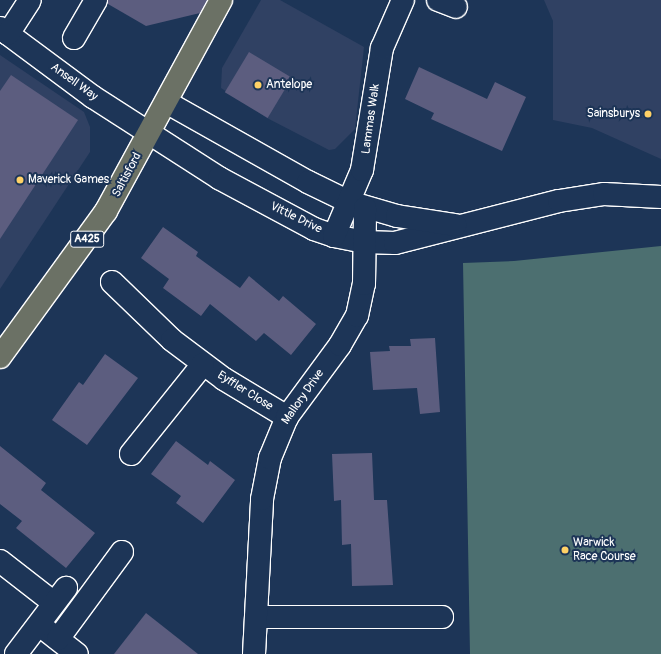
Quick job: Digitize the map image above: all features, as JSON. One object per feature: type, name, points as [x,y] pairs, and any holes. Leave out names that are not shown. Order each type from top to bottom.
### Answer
[{"type":"main road","name":"Saltisford","points":[[0,357],[106,212],[221,0]]},
{"type":"street","points":[[4,31],[30,0]]},
{"type":"street","points":[[74,38],[96,0]]},
{"type":"street","name":"Lammas Walk","points":[[334,236],[357,205],[362,170],[367,150],[382,48],[403,0]]},
{"type":"street","name":"Ansell Way","points":[[4,31],[93,97],[149,132]]},
{"type":"street","name":"Vittle Drive","points":[[166,102],[308,182],[357,205],[458,225]]},
{"type":"street","name":"Vittle Drive","points":[[149,132],[219,178],[314,229],[334,236],[364,242],[395,243],[413,240],[458,225],[560,201],[604,194],[661,197]]},
{"type":"street","name":"Mallory Drive","points":[[254,654],[265,478],[276,440],[287,417],[340,345],[357,316],[364,284],[364,242],[357,205]]},
{"type":"street","name":"Eyffler Close","points":[[112,282],[172,340],[203,364],[287,417]]},
{"type":"street","points":[[131,454],[165,414],[203,364]]},
{"type":"street","points":[[58,639],[122,552]]},
{"type":"street","points":[[0,561],[60,596],[16,654]]},
{"type":"street","points":[[256,617],[442,617]]},
{"type":"street","points":[[38,624],[77,654]]},
{"type":"shaded area","points":[[261,0],[280,0],[364,47],[355,129],[335,149],[329,150],[267,118],[221,88],[222,68]]},
{"type":"shaded area","points":[[544,0],[661,0],[661,159],[592,128],[553,120],[553,21]]},
{"type":"shaded area","points":[[0,55],[84,112],[90,127],[90,152],[0,289]]},
{"type":"green space","name":"Warwick Race Course","points":[[661,246],[661,654],[470,654],[463,263],[514,261]]},
{"type":"building","points":[[108,0],[207,0],[200,13],[146,26],[108,4]]},
{"type":"building","name":"Antelope","points":[[249,52],[292,78],[268,118],[225,92]]},
{"type":"building","points":[[419,67],[487,99],[495,82],[526,97],[502,151],[431,119],[434,113],[405,99]]},
{"type":"building","name":"Maverick Games","points":[[11,75],[78,120],[0,239],[0,91]]},
{"type":"building","points":[[163,227],[198,252],[196,256],[240,288],[249,276],[279,301],[283,296],[316,324],[291,355],[264,333],[256,341],[210,304],[201,316],[163,288],[169,279],[141,258]]},
{"type":"building","points":[[435,338],[440,412],[420,414],[417,388],[373,390],[370,352],[390,351],[389,346],[411,346],[410,339]]},
{"type":"building","points":[[105,354],[138,378],[87,445],[52,420],[79,382],[83,385]]},
{"type":"building","points":[[176,441],[208,465],[210,461],[235,480],[203,523],[176,503],[181,496],[151,474]]},
{"type":"building","points":[[0,446],[46,483],[41,490],[95,533],[66,568],[16,528],[22,521],[0,504]]},
{"type":"building","points":[[372,453],[374,500],[387,500],[393,585],[352,586],[351,544],[342,545],[341,500],[334,501],[332,454]]},
{"type":"building","points":[[146,613],[198,654],[114,654]]},
{"type":"place","name":"Antelope","points":[[258,85]]},
{"type":"place","name":"Sainsburys","points":[[648,114]]},
{"type":"place","name":"Maverick Games","points":[[20,180]]},
{"type":"place","name":"Warwick Race Course","points":[[565,550]]}]
